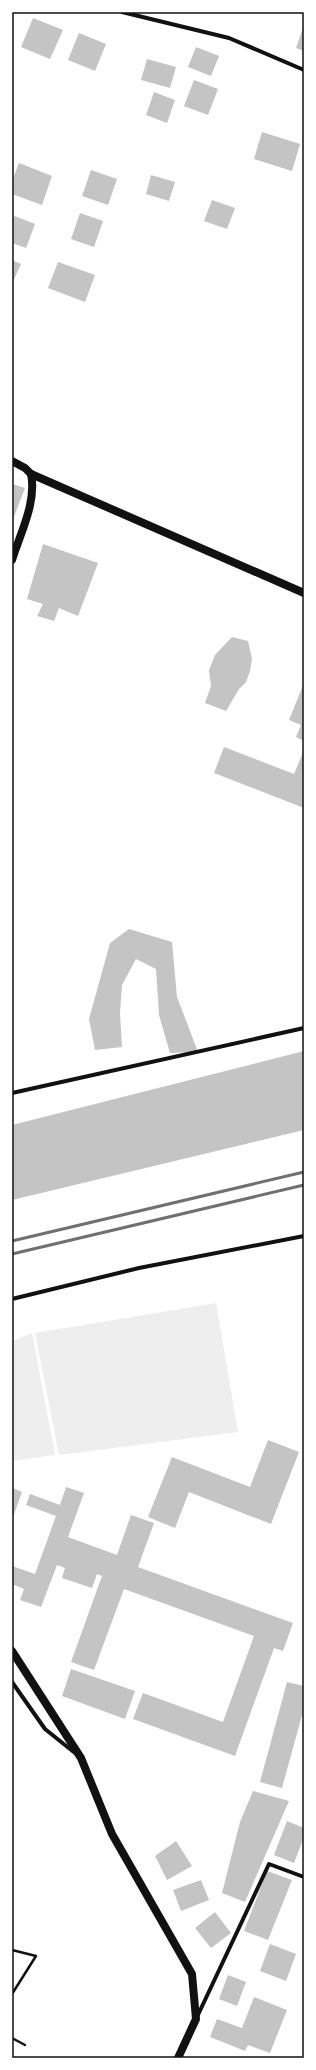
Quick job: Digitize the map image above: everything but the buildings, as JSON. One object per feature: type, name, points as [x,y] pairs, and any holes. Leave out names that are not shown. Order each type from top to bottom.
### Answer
[{"type":"main road","points":[[12,461],[25,468],[31,474],[304,593]]},
{"type":"main road","points":[[12,560],[32,498],[34,486],[31,474]]},
{"type":"main road","points":[[12,1651],[81,1758],[112,1834],[192,1974],[196,2019],[178,2058]]},
{"type":"street","points":[[122,12],[229,38],[304,70]]},
{"type":"street","points":[[12,1093],[304,1028]]},
{"type":"street","points":[[12,1299],[139,1268],[304,1236]]},
{"type":"street","points":[[12,1682],[45,1729],[81,1758]]},
{"type":"street","points":[[196,2019],[269,1864],[304,1877]]},
{"type":"path","points":[[12,1950],[36,1956],[12,1994]]},
{"type":"path","points":[[12,2038],[25,2045]]},
{"type":"shaded area","points":[[216,1303],[238,1432],[59,1455],[35,1333]]},
{"type":"shaded area","points":[[32,1333],[55,1455],[12,1461],[12,1341]]},
{"type":"railway","points":[[12,1241],[304,1172]]},
{"type":"railway","points":[[12,1254],[304,1185]]}]
